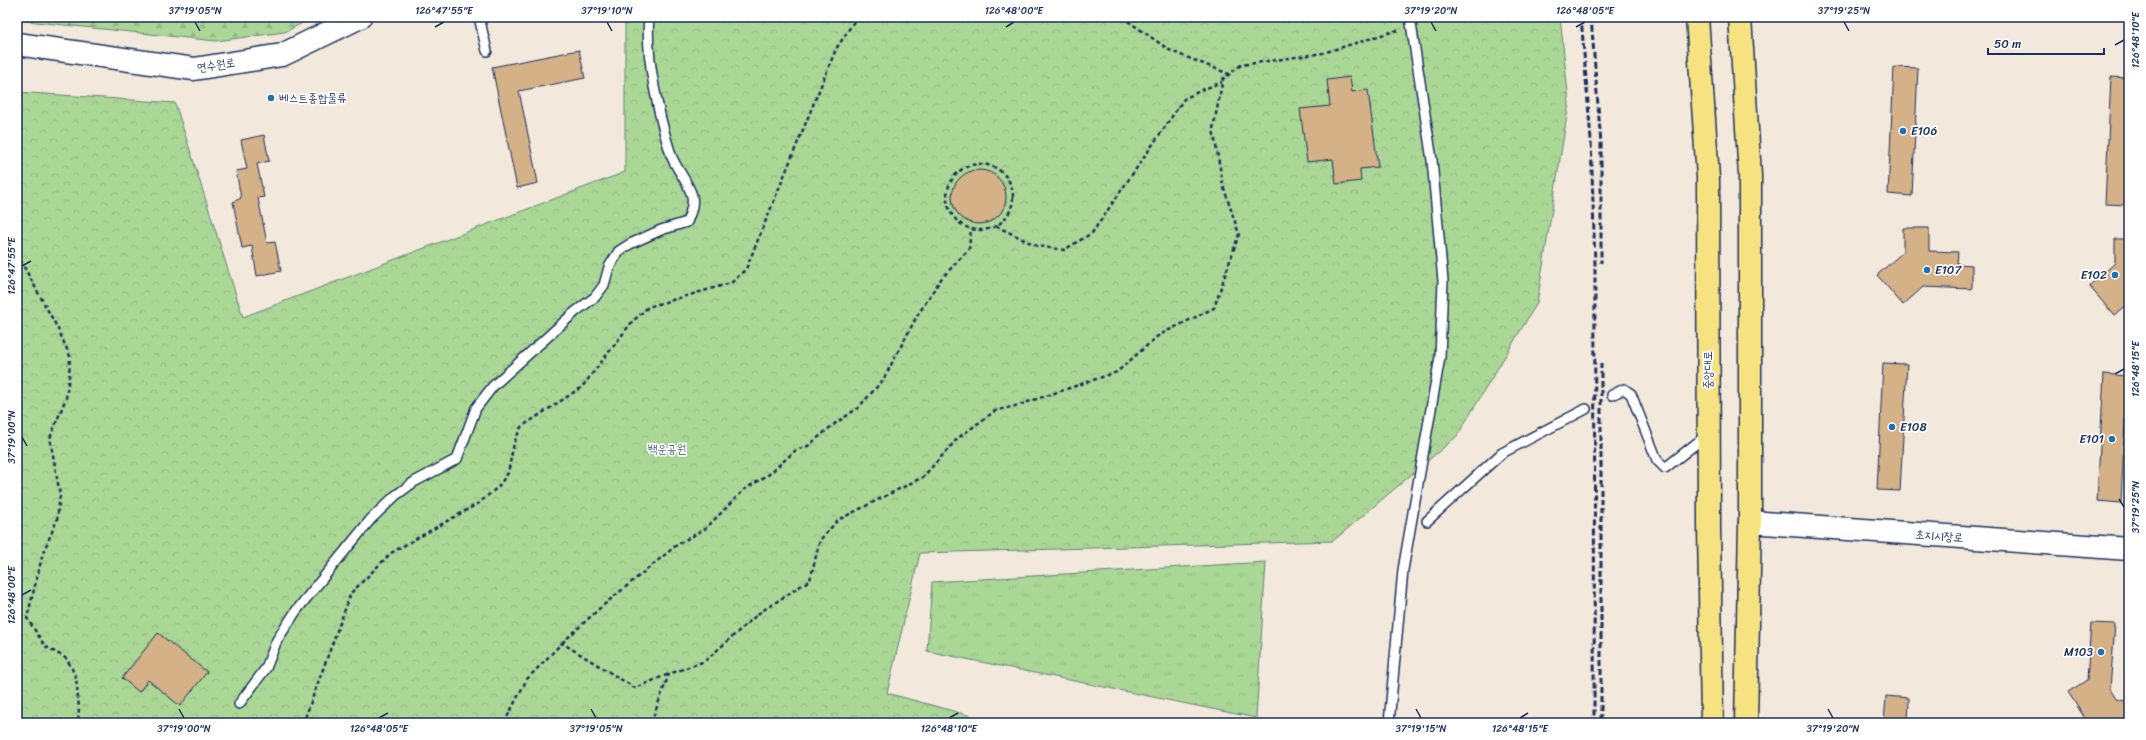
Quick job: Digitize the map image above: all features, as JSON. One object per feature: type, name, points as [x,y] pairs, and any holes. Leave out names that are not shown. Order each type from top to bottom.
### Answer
[{"type":"main road","name":"중앙대로","points":[[1697,17],[1708,178],[1708,434],[1712,723]]},
{"type":"main road","points":[[1741,22],[1750,176],[1750,522],[1746,723]]},
{"type":"street","name":"연수원로","points":[[17,44],[194,69],[282,55],[360,17]]},
{"type":"street","name":"초지시장로","points":[[1750,522],[2129,549]]},
{"type":"lane","points":[[479,17],[487,51]]},
{"type":"lane","points":[[239,704],[266,668],[277,640],[296,611],[371,519],[395,496],[414,482],[457,459],[476,408],[493,386],[575,312],[595,298],[604,285],[609,267],[619,251],[630,244],[661,230],[687,222],[692,212],[692,196],[672,156],[662,119],[647,32],[648,17]]},
{"type":"lane","points":[[1390,723],[1403,570],[1440,357],[1443,281],[1432,160],[1410,22]]},
{"type":"lane","points":[[1612,395],[1624,389],[1632,394],[1657,460],[1666,468],[1708,434]]},
{"type":"lane","points":[[1427,521],[1502,452],[1586,409]]},
{"type":"path","points":[[301,723],[305,718],[351,593],[391,553],[479,504],[498,487],[508,473],[514,443],[520,427],[582,387],[632,322],[648,306],[731,283],[746,269],[836,49],[857,17]]},
{"type":"path","points":[[1122,17],[1170,51],[1229,74]]},
{"type":"path","points":[[996,226],[1037,246],[1064,250],[1092,233],[1184,99],[1222,82],[1229,74],[1241,65],[1323,52],[1410,22]]},
{"type":"path","points":[[562,643],[635,688],[705,660],[759,614],[810,580],[820,540],[838,520],[924,478],[958,438],[995,411],[1019,405],[1117,372],[1159,335],[1214,308],[1238,234],[1223,185],[1213,129],[1222,82]]},
{"type":"path","points":[[977,163],[988,164],[998,169],[1007,177],[1012,187],[1013,198],[1011,210],[1005,219],[996,226],[979,230],[971,229],[958,223],[951,214],[947,204],[946,192],[949,182],[956,172],[966,166],[977,163]]},
{"type":"path","points":[[504,723],[527,679],[562,643],[600,608],[678,544],[705,529],[745,489],[768,475],[796,450],[808,446],[833,425],[858,408],[883,380],[917,316],[941,279],[970,249],[971,229]]},
{"type":"path","points":[[17,254],[56,326],[70,356],[66,398],[50,438],[60,495],[57,520],[43,553],[27,618],[45,646],[67,659],[76,677],[79,708],[78,723]]},
{"type":"path","points":[[651,723],[669,674]]},
{"type":"green space","points":[[17,17],[314,17],[285,32],[216,41],[17,20]]},
{"type":"green space","name":"백운공원","points":[[625,17],[1560,17],[1569,103],[1537,303],[1457,436],[1333,541],[920,553],[887,693],[997,723],[17,723],[17,92],[175,103],[243,317],[625,172]]},
{"type":"green space","points":[[1266,562],[1256,718],[927,651],[932,582]]},
{"type":"building","points":[[579,50],[585,78],[519,91],[538,183],[517,188],[492,67]]},
{"type":"building","name":"E106","points":[[1894,67],[1918,68],[1912,196],[1888,194]]},
{"type":"building","points":[[1350,77],[1352,92],[1368,90],[1378,167],[1360,169],[1361,181],[1336,184],[1333,159],[1307,162],[1300,109],[1330,106],[1327,80]]},
{"type":"building","points":[[2111,77],[2129,78],[2128,205],[2105,204]]},
{"type":"building","points":[[264,135],[269,161],[257,164],[264,197],[258,198],[267,243],[275,242],[281,271],[257,276],[252,246],[242,248],[233,202],[241,198],[236,171],[247,169],[241,140]]},
{"type":"building","points":[[974,170],[984,170],[994,174],[1002,182],[1006,192],[1006,202],[1002,212],[994,220],[984,224],[974,224],[964,220],[956,212],[952,202],[952,192],[956,182],[964,174]]},
{"type":"building","name":"E107","points":[[1903,228],[1929,228],[1929,251],[1958,252],[1957,264],[1972,265],[1972,289],[1923,287],[1903,305],[1877,275],[1903,252]]},
{"type":"building","name":"E102","points":[[2115,239],[2129,239],[2129,304],[2115,316],[2089,286],[2115,263]]},
{"type":"building","name":"E108","points":[[1883,363],[1907,364],[1900,491],[1877,490]]},
{"type":"building","name":"E101","points":[[2104,374],[2127,376],[2121,503],[2097,501]]},
{"type":"building","name":"M103","points":[[2091,623],[2115,624],[2110,689],[2116,699],[2129,702],[2129,723],[2115,721],[2112,723],[2088,723],[2068,692],[2087,680]]},
{"type":"building","points":[[158,633],[207,672],[180,706],[148,680],[139,692],[122,678]]},
{"type":"building","points":[[1886,696],[1909,698],[1908,723],[1884,723]]},
{"type":"railway","points":[[1581,17],[1591,140],[1595,265],[1594,723]]},
{"type":"railway","points":[[1591,17],[1601,144],[1601,263]]},
{"type":"railway","points":[[1601,363],[1601,723]]},
{"type":"place","name":"베스트종합물류","points":[[271,98]]},
{"type":"place","name":"E106","points":[[1903,131]]},
{"type":"place","name":"E107","points":[[1927,270]]},
{"type":"place","name":"E102","points":[[2115,275]]},
{"type":"place","name":"E108","points":[[1892,427]]},
{"type":"place","name":"E101","points":[[2112,439]]},
{"type":"place","name":"M103","points":[[2101,652]]}]
